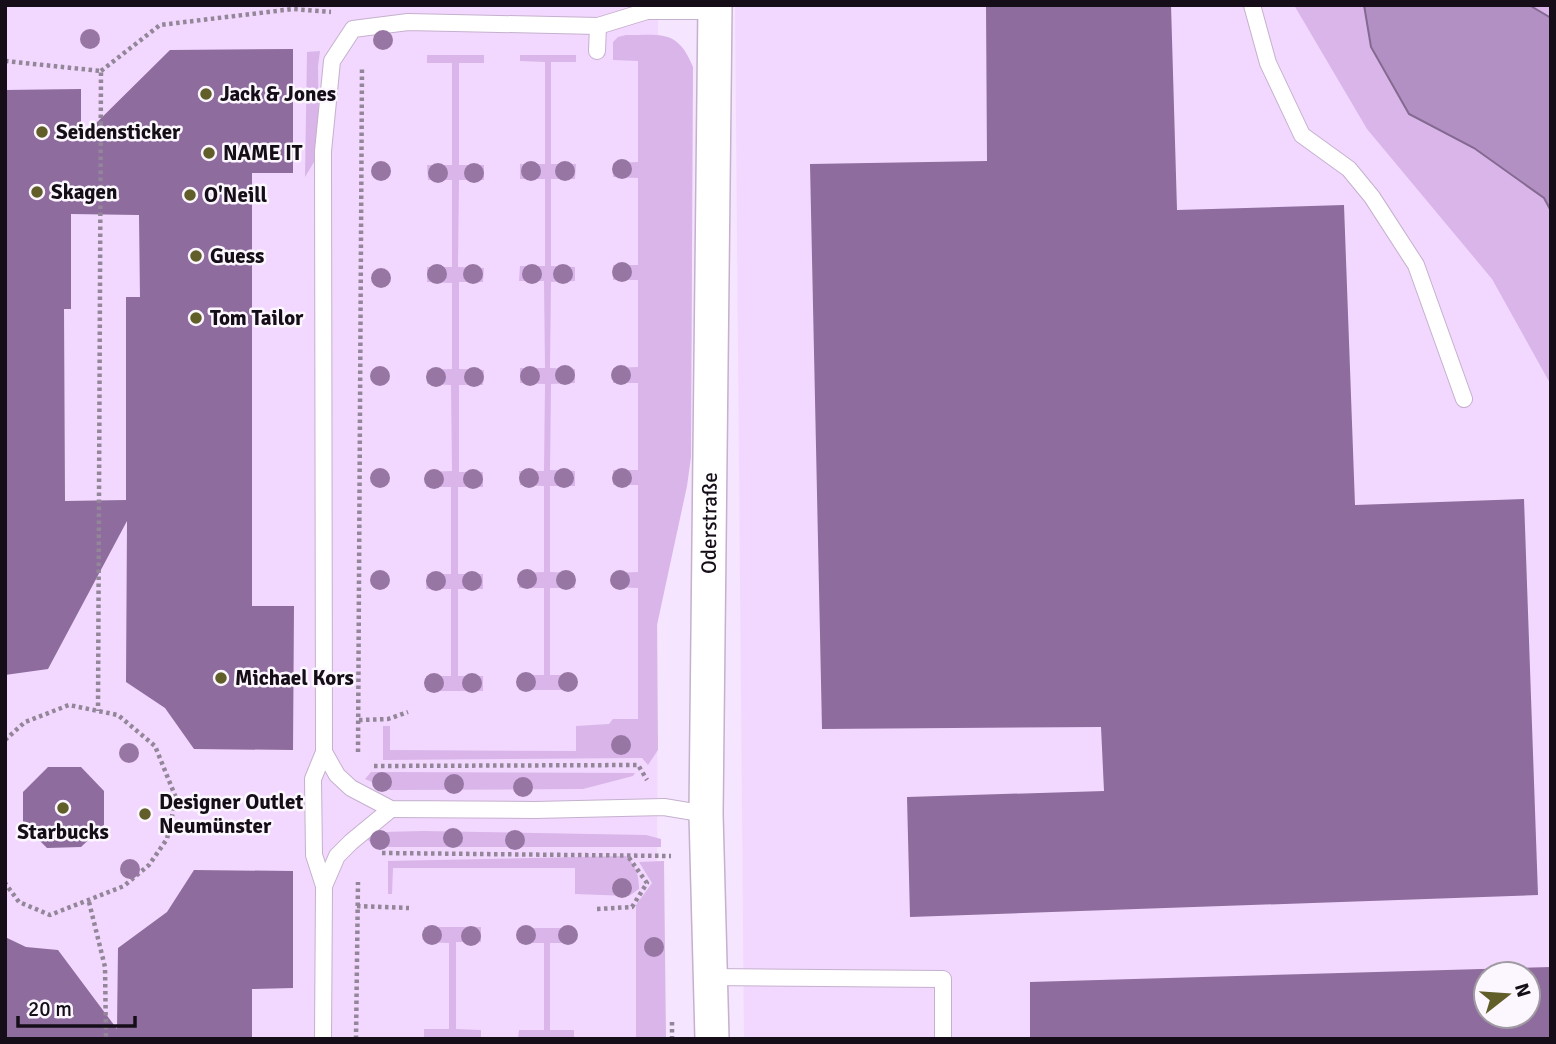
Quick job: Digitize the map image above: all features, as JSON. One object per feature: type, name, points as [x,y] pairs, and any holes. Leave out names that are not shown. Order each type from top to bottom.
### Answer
[{"type":"street","name":"Oderstraße","points":[[712,1039],[706,814],[715,8]]},
{"type":"lane","points":[[1252,5],[1268,63],[1302,135],[1349,169],[1372,197],[1416,265],[1464,399]]},
{"type":"lane","points":[[323,1039],[324,886],[314,855],[313,779],[324,752],[323,152],[332,61],[354,29],[408,22],[598,26],[647,11],[715,8]]},
{"type":"lane","points":[[597,51],[598,26]]},
{"type":"lane","points":[[324,752],[337,775],[351,789],[391,809],[664,807],[706,814]]},
{"type":"lane","points":[[324,886],[337,856],[391,809]]},
{"type":"lane","points":[[709,977],[943,979],[943,1039]]},
{"type":"path","points":[[5,61],[101,71],[160,24],[293,9],[331,12]]},
{"type":"path","points":[[357,757],[362,63]]},
{"type":"path","points":[[98,711],[101,71]]},
{"type":"path","points":[[5,740],[25,722],[69,705],[118,715],[155,746],[176,798],[167,839],[149,865],[124,886],[89,902],[50,915],[19,902],[5,883]]},
{"type":"path","points":[[359,720],[388,719],[408,712]]},
{"type":"path","points":[[638,765],[664,807],[669,856]]},
{"type":"path","points":[[597,909],[632,907],[646,883],[626,854]]},
{"type":"path","points":[[356,1039],[358,872]]},
{"type":"path","points":[[89,902],[106,967],[106,1039]]},
{"type":"path","points":[[357,906],[409,908]]},
{"type":"path","points":[[671,1013],[672,1039]]},
{"type":"shaded area","points":[[5,5],[658,5],[657,1039],[5,1039]]},
{"type":"shaded area","points":[[735,5],[1551,5],[1551,1039],[744,1039]]},
{"type":"shaded area","points":[[1294,5],[1551,5],[1551,385],[1492,279],[1367,129]]},
{"type":"shaded area","points":[[1364,5],[1529,5],[1551,18],[1551,211],[1544,198],[1474,148],[1409,114],[1371,47]]},
{"type":"shaded area","points":[[626,35],[659,35],[674,40],[681,46],[693,67],[691,457],[657,625],[658,750],[648,765],[642,758],[383,760],[383,726],[390,726],[390,750],[576,751],[576,726],[609,724],[613,719],[638,719],[638,588],[613,587],[613,573],[638,572],[638,485],[613,485],[613,470],[638,470],[638,383],[613,383],[613,368],[638,367],[638,280],[613,280],[613,265],[638,265],[638,178],[613,177],[613,163],[638,162],[638,61],[613,60],[613,42]]},
{"type":"shaded area","points":[[320,51],[319,141],[317,157],[305,177],[307,52]]},
{"type":"shaded area","points":[[427,55],[484,55],[484,63],[459,63],[459,165],[484,165],[484,180],[459,180],[458,267],[484,268],[483,282],[459,282],[459,369],[484,370],[483,385],[459,385],[459,472],[483,472],[483,487],[458,487],[458,574],[483,574],[483,589],[458,589],[458,676],[483,676],[483,691],[426,691],[426,676],[451,676],[451,589],[426,589],[427,574],[451,574],[451,487],[426,487],[427,472],[452,471],[451,385],[427,384],[427,370],[452,369],[452,283],[427,282],[427,267],[452,267],[452,180],[428,180],[427,165],[452,165],[452,63],[427,63]]},
{"type":"shaded area","points":[[520,55],[576,55],[576,62],[551,62],[551,164],[576,164],[575,179],[551,179],[551,266],[575,267],[575,281],[551,282],[550,368],[575,369],[575,383],[551,384],[550,470],[575,471],[575,486],[550,486],[550,572],[574,573],[575,588],[550,588],[550,675],[574,675],[574,690],[519,690],[519,675],[544,675],[544,588],[519,588],[519,573],[544,572],[544,486],[520,485],[519,471],[544,471],[545,384],[520,383],[520,368],[545,368],[544,281],[519,281],[520,266],[545,266],[545,179],[520,179],[520,164],[545,164],[545,62],[520,61]]},
{"type":"shaded area","points":[[371,772],[635,773],[633,776],[583,789],[390,790],[365,779]]},
{"type":"shaded area","points":[[383,832],[646,835],[661,839],[661,847],[375,847],[366,838]]},
{"type":"shaded area","points":[[626,856],[635,867],[639,884],[639,889],[629,896],[575,894],[575,868],[393,868],[392,894],[388,894],[388,861]]},
{"type":"shaded area","points":[[664,861],[666,1039],[636,1039],[636,905],[652,883],[639,862]]},
{"type":"shaded area","points":[[424,927],[481,927],[481,942],[456,942],[456,1029],[481,1030],[481,1039],[424,1039],[424,1029],[449,1029],[449,943],[425,942]]},
{"type":"shaded area","points":[[519,928],[574,928],[574,943],[550,943],[550,1030],[574,1030],[574,1039],[518,1039],[519,1030],[544,1030],[544,943],[519,943]]},
{"type":"building","points":[[986,5],[1171,5],[1177,210],[1344,205],[1355,505],[1524,499],[1538,895],[910,917],[907,797],[1104,791],[1101,727],[822,729],[810,164],[987,161]]},
{"type":"building","points":[[293,49],[293,173],[252,173],[252,606],[294,606],[293,750],[194,749],[165,708],[126,682],[127,521],[48,669],[5,675],[5,90],[81,89],[81,138],[170,50]],"holes":[[[71,214],[139,215],[140,297],[126,297],[126,500],[65,501],[64,309],[71,309]]]},
{"type":"building","name":"Starbucks","points":[[48,767],[81,767],[104,791],[104,825],[81,847],[47,848],[23,824],[23,792]]},
{"type":"building","points":[[194,870],[293,871],[293,988],[252,989],[252,1039],[5,1039],[5,937],[26,947],[58,950],[117,1029],[118,948],[167,912]]},
{"type":"building","points":[[1542,967],[1551,967],[1551,1039],[1030,1039],[1030,982],[1472,969],[1472,1030],[1542,1030]]},
{"type":"place","name":"Jack & Jones","points":[[206,94]]},
{"type":"place","name":"Seidensticker","points":[[42,132]]},
{"type":"place","name":"NAME IT","points":[[209,153]]},
{"type":"place","name":"Skagen","points":[[37,192]]},
{"type":"place","name":"O'Neill","points":[[190,195]]},
{"type":"place","name":"Guess","points":[[196,256]]},
{"type":"place","name":"Tom Tailor","points":[[196,318]]},
{"type":"place","name":"Michael Kors","points":[[221,678]]},
{"type":"place","name":"Starbucks","points":[[63,808]]},
{"type":"place","name":"Designer Outlet Neumünster","points":[[145,814]]}]
